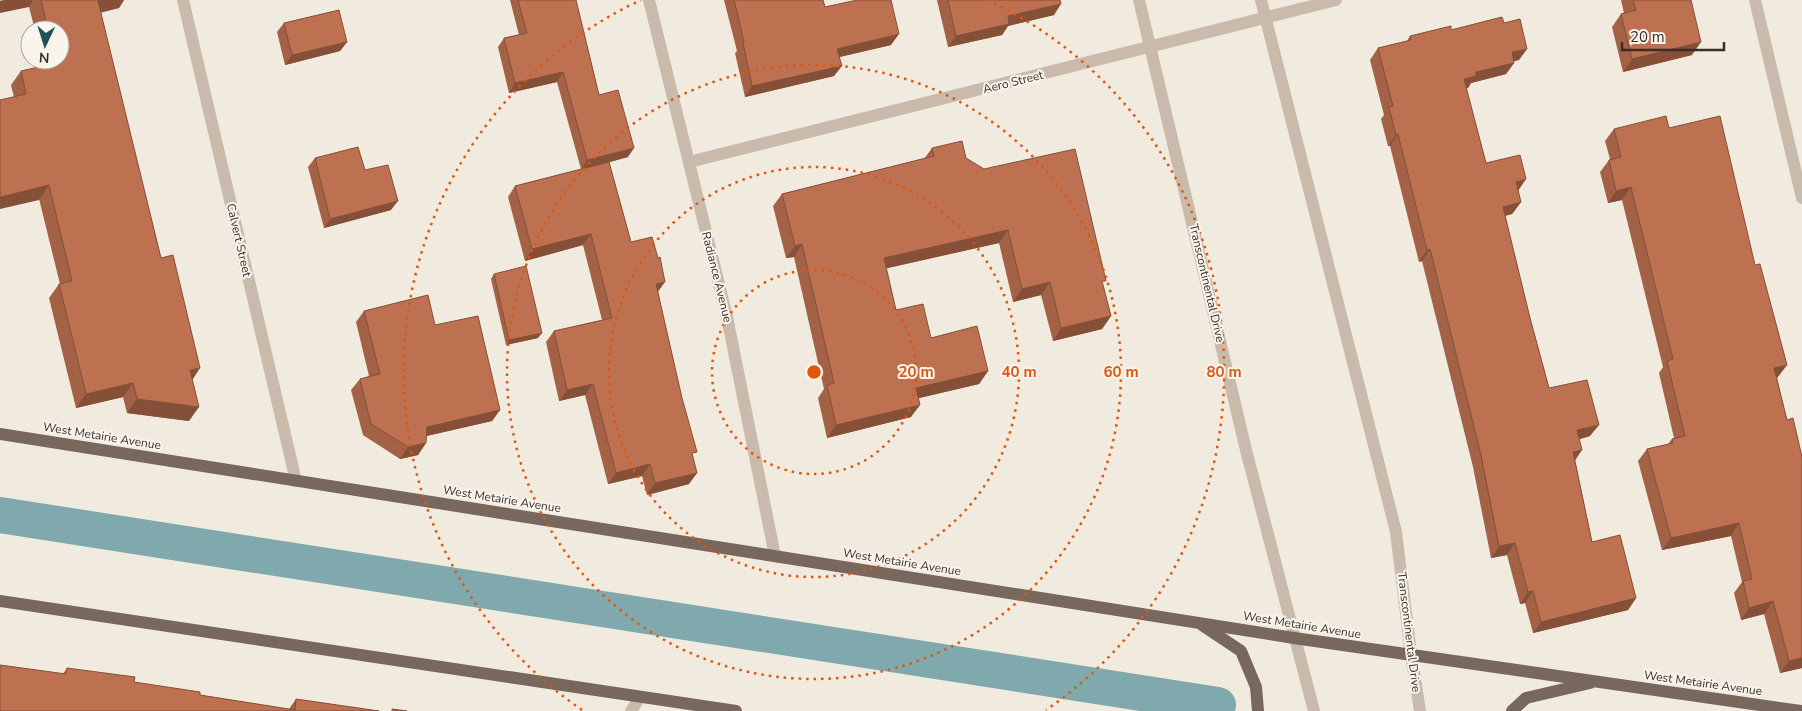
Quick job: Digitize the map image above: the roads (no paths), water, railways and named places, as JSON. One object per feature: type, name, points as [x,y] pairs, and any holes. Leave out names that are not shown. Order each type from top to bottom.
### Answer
[{"type":"main road","name":"West Metairie Avenue","points":[[0,434],[1294,638],[1801,711]]},
{"type":"main road","points":[[0,601],[736,711]]},
{"type":"main road","points":[[1196,622],[1241,651],[1256,687],[1258,711]]},
{"type":"main road","points":[[1512,711],[1526,698],[1598,682]]},
{"type":"street","name":"Calvert Street","points":[[183,0],[296,481]]},
{"type":"street","name":"Radiance Avenue","points":[[648,0],[727,318],[775,556]]},
{"type":"street","name":"Transcontinental Drive","points":[[1139,0],[1242,431],[1314,711]]},
{"type":"street","name":"Transcontinental Drive","points":[[1262,0],[1396,532],[1420,711]]},
{"type":"street","name":"Aero Street","points":[[689,162],[1151,48],[1336,0]]},
{"type":"street","points":[[1755,0],[1802,198]]},
{"type":"street","points":[[631,711],[640,697]]},
{"type":"waterway","points":[[0,515],[1218,705]]}]
